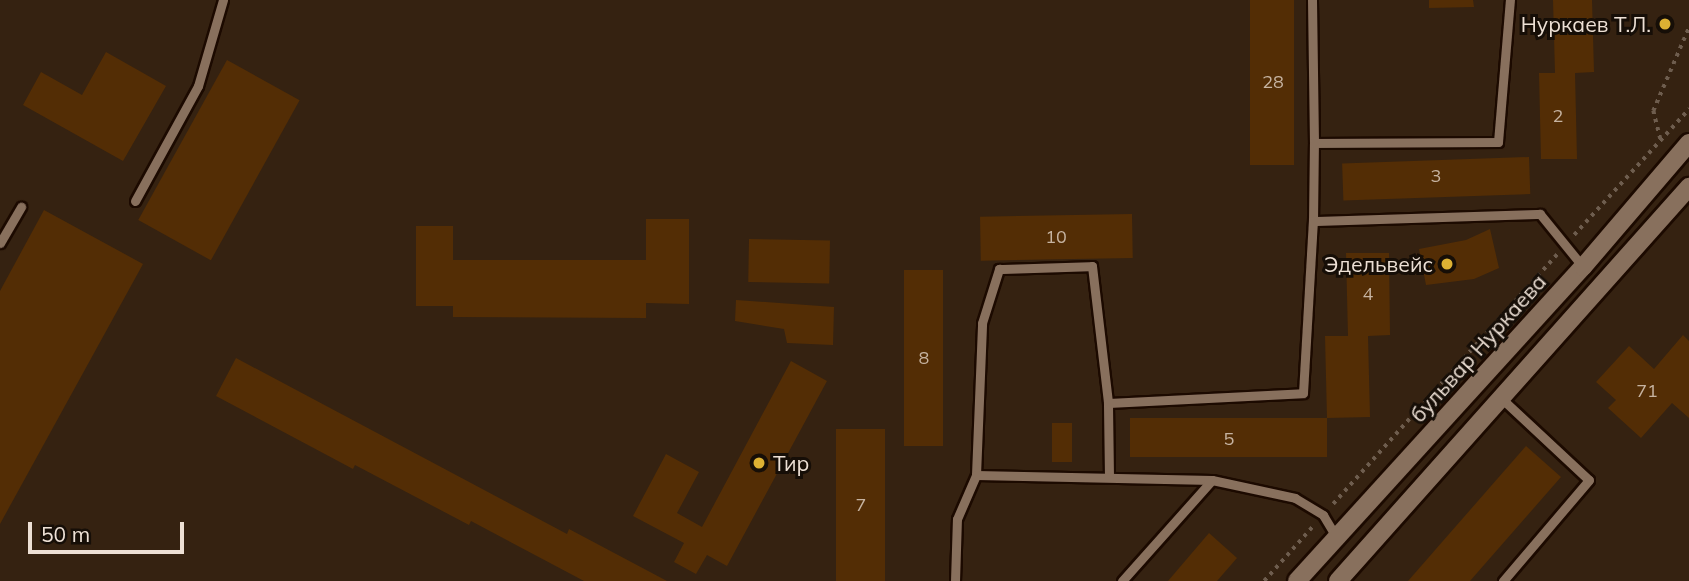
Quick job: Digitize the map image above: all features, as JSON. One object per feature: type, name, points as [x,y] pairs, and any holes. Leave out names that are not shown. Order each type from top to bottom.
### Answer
[{"type":"street","name":"бульвар Нуркаева","points":[[1297,581],[1583,267],[1689,143]]},
{"type":"street","points":[[1338,581],[1689,187]]},
{"type":"lane","points":[[135,201],[198,86],[223,0]]},
{"type":"lane","points":[[1108,403],[1303,393],[1313,221],[1312,0]]},
{"type":"lane","points":[[1314,143],[1497,142],[1510,0]]},
{"type":"lane","points":[[0,243],[21,207]]},
{"type":"lane","points":[[1313,221],[1540,214],[1563,247],[1583,267]]},
{"type":"lane","points":[[955,581],[957,519],[976,475],[982,323],[999,269],[1091,267],[1108,403],[1108,477]]},
{"type":"lane","points":[[1501,398],[1590,480],[1503,581]]},
{"type":"lane","points":[[976,475],[1212,480],[1295,498],[1323,515],[1336,537]]},
{"type":"lane","points":[[1122,581],[1212,480]]},
{"type":"path","points":[[1660,139],[1653,111],[1689,27]]},
{"type":"path","points":[[1264,581],[1689,109]]},
{"type":"building","points":[[1250,0],[1294,0],[1294,165],[1250,165]]},
{"type":"building","points":[[1429,0],[1473,0],[1474,7],[1429,8]]},
{"type":"building","points":[[1553,0],[1592,0],[1594,72],[1575,73],[1577,159],[1541,159],[1539,73],[1555,73]]},
{"type":"building","points":[[106,52],[166,86],[123,161],[23,105],[41,72],[82,95]]},
{"type":"building","points":[[227,60],[300,100],[211,260],[138,220]]},
{"type":"building","points":[[1529,157],[1530,194],[1343,201],[1342,164]]},
{"type":"building","points":[[44,210],[143,264],[0,524],[0,291]]},
{"type":"building","points":[[1132,214],[1133,258],[981,261],[980,217]]},
{"type":"building","points":[[646,219],[689,219],[689,304],[646,303],[646,318],[453,317],[453,306],[416,306],[416,226],[453,226],[453,260],[646,260]]},
{"type":"building","name":"Эдельвейс","points":[[1490,229],[1499,268],[1474,279],[1426,285],[1419,249],[1466,240]]},
{"type":"building","points":[[749,239],[830,240],[829,283],[748,282]]},
{"type":"building","points":[[1346,253],[1389,253],[1390,335],[1368,336],[1370,417],[1327,418],[1325,336],[1348,336]]},
{"type":"building","points":[[904,270],[943,270],[943,446],[904,446]]},
{"type":"building","points":[[736,300],[834,307],[833,345],[787,343],[784,329],[735,321]]},
{"type":"building","points":[[1683,335],[1689,341],[1689,418],[1672,403],[1641,438],[1608,408],[1616,400],[1596,382],[1629,346],[1654,369]]},
{"type":"building","points":[[236,358],[567,534],[569,529],[667,581],[584,581],[471,521],[469,525],[355,465],[353,469],[216,396]]},
{"type":"building","name":"Тир","points":[[791,361],[827,381],[727,566],[707,555],[696,574],[674,562],[684,543],[633,516],[666,454],[699,472],[677,513],[702,527]]},
{"type":"building","points":[[1130,418],[1327,418],[1327,457],[1130,457]]},
{"type":"building","points":[[1052,423],[1072,423],[1072,462],[1052,462]]},
{"type":"building","points":[[836,429],[885,429],[885,581],[836,581]]},
{"type":"building","points":[[1526,446],[1561,477],[1470,581],[1408,581]]},
{"type":"building","points":[[1209,533],[1237,558],[1217,581],[1168,581]]},
{"type":"place","name":"Нуркаев Т.Л.","points":[[1665,24]]},
{"type":"place","name":"Эдельвейс","points":[[1447,264]]},
{"type":"place","name":"Тир","points":[[759,463]]}]
